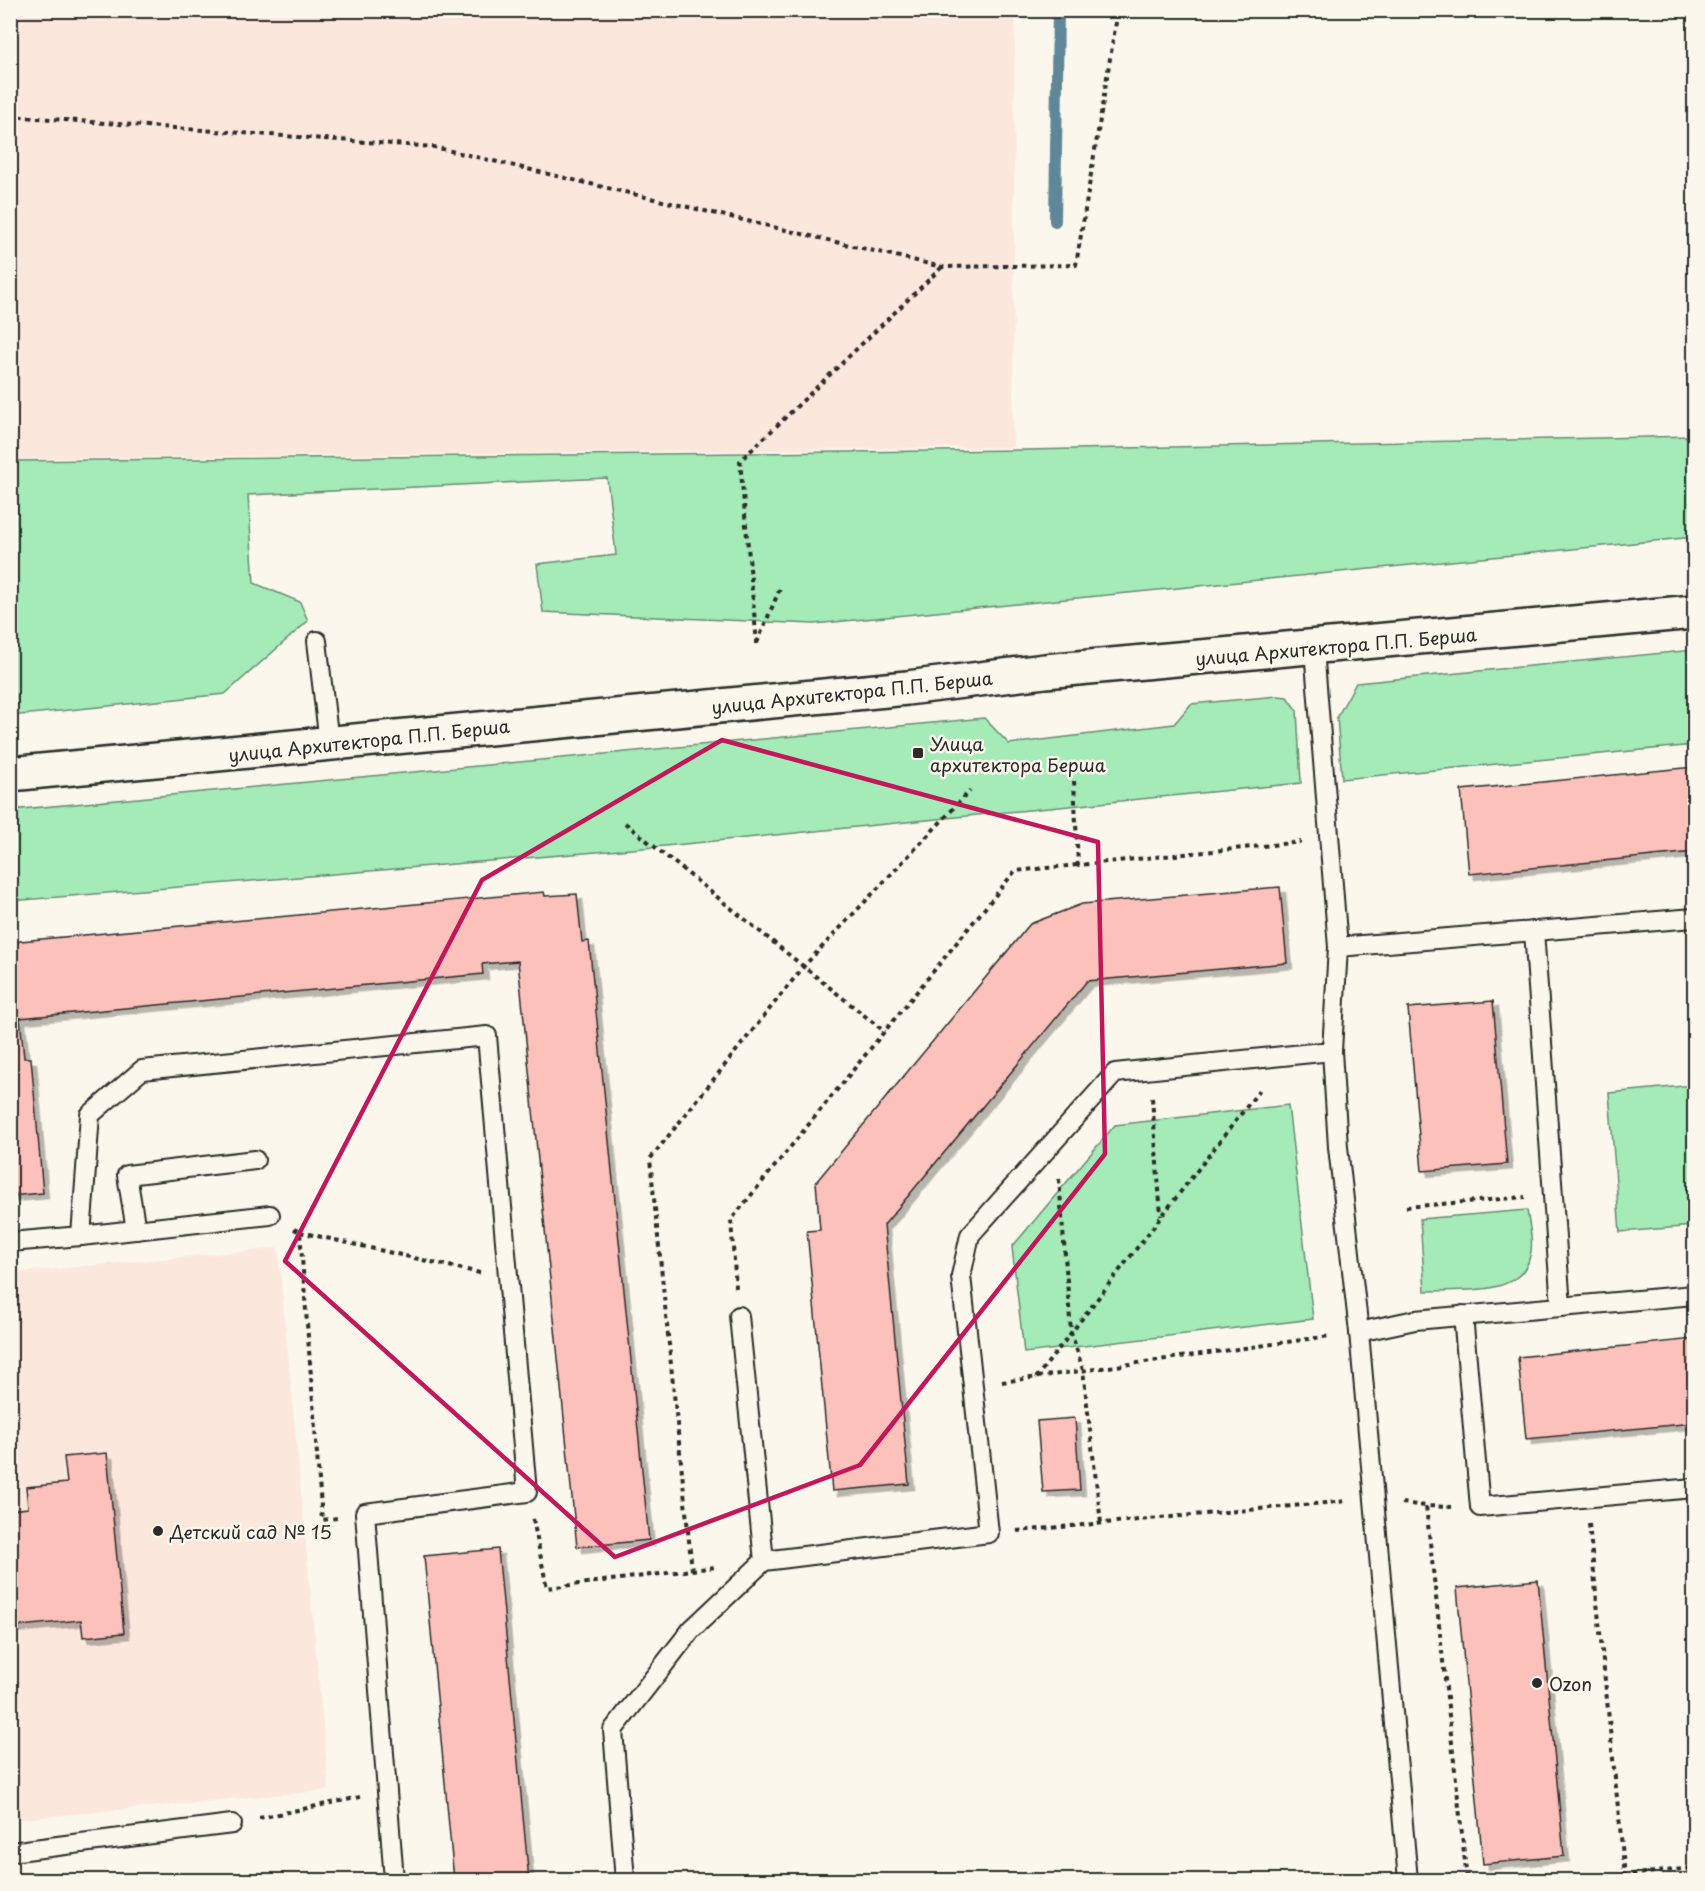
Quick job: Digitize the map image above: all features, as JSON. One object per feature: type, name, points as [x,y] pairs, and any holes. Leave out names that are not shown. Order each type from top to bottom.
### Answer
[{"type":"street","name":"улица Архитектора П.П. Берша","points":[[10,774],[896,689],[1045,671],[1314,649],[1695,612]]},
{"type":"lane","points":[[317,641],[329,743]]},
{"type":"lane","points":[[1314,649],[1338,947],[1332,1051],[1338,1147],[1359,1332],[1408,1881]]},
{"type":"lane","points":[[1338,947],[1695,918]]},
{"type":"lane","points":[[1534,931],[1561,1307]]},
{"type":"lane","points":[[81,1236],[90,1115],[142,1070],[487,1036],[527,1492],[364,1513],[394,1881]]},
{"type":"lane","points":[[625,1881],[613,1730],[691,1630],[764,1561],[989,1533],[971,1386],[961,1276],[970,1235],[1115,1073],[1332,1051]]},
{"type":"lane","points":[[136,1230],[127,1175],[255,1160]]},
{"type":"lane","points":[[10,1242],[270,1215]]},
{"type":"lane","points":[[1359,1332],[1415,1320],[1695,1295]]},
{"type":"lane","points":[[1463,1315],[1480,1507],[1695,1488]]},
{"type":"lane","points":[[739,1316],[764,1561]]},
{"type":"lane","points":[[10,1852],[232,1824]]},
{"type":"path","points":[[10,116],[434,147],[942,267],[1076,265],[1118,10]]},
{"type":"path","points":[[781,586],[757,644],[740,461],[942,267]]},
{"type":"path","points":[[1074,781],[1078,865]]},
{"type":"path","points":[[692,1570],[650,1159],[804,966],[970,791]]},
{"type":"path","points":[[625,823],[885,1032]]},
{"type":"path","points":[[739,1316],[730,1220],[1015,871],[1329,839]]},
{"type":"path","points":[[1036,1378],[1286,1056]]},
{"type":"path","points":[[1150,1070],[1161,1217]]},
{"type":"path","points":[[1056,1139],[1071,1332],[1083,1370],[1101,1523]]},
{"type":"path","points":[[1406,1207],[1533,1196]]},
{"type":"path","points":[[270,1215],[300,1232],[508,1280]]},
{"type":"path","points":[[300,1232],[322,1520],[364,1513]]},
{"type":"path","points":[[971,1386],[1359,1332]]},
{"type":"path","points":[[527,1492],[546,1588],[764,1561]]},
{"type":"path","points":[[1586,1498],[1625,1876]]},
{"type":"path","points":[[989,1533],[1374,1499],[1426,1506],[1480,1507]]},
{"type":"path","points":[[1426,1506],[1467,1881]]},
{"type":"path","points":[[232,1824],[386,1792]]},
{"type":"path","points":[[1578,1881],[1695,1868]]},
{"type":"highlighted area","points":[[722,740],[1098,842],[1105,1154],[860,1465],[615,1557],[285,1261],[482,880]]},
{"type":"shaded area","points":[[10,11],[1015,11],[1013,447],[11,459]]},
{"type":"shaded area","name":"Детский сад № 15","points":[[278,1248],[329,1790],[11,1820],[11,1273]]},
{"type":"green space","points":[[1694,436],[1694,537],[814,624],[543,612],[537,564],[616,555],[607,478],[248,495],[254,583],[300,602],[308,621],[225,694],[11,716],[11,461],[1027,450]]},
{"type":"green space","points":[[1694,650],[1694,745],[1342,779],[1337,717],[1356,683]]},
{"type":"green space","points":[[1287,697],[1297,711],[1301,783],[644,848],[11,901],[11,810],[984,718],[1009,744],[1174,724],[1191,704]]},
{"type":"green space","points":[[1694,1085],[1694,1226],[1620,1232],[1609,1093]]},
{"type":"green space","points":[[1288,1105],[1313,1319],[1024,1353],[1012,1247],[1115,1125]]},
{"type":"green space","points":[[1527,1210],[1531,1251],[1524,1269],[1514,1279],[1486,1289],[1425,1291],[1420,1219]]},
{"type":"building","points":[[1694,767],[1694,852],[1469,874],[1461,790]]},
{"type":"building","points":[[1280,887],[1287,963],[1087,981],[884,1225],[909,1484],[832,1491],[807,1231],[820,1230],[816,1182],[1030,924],[1082,904]]},
{"type":"building","points":[[544,892],[545,896],[577,894],[582,942],[589,941],[649,1540],[577,1547],[518,961],[482,964],[483,974],[20,1018],[24,1058],[31,1058],[43,1193],[10,1196],[10,942]]},
{"type":"building","points":[[1493,1001],[1507,1164],[1422,1171],[1408,1008]]},
{"type":"building","points":[[1694,1339],[1694,1423],[1526,1439],[1518,1357]]},
{"type":"building","points":[[1075,1418],[1080,1490],[1043,1492],[1037,1421]]},
{"type":"building","points":[[107,1453],[124,1633],[83,1637],[81,1620],[10,1627],[10,1510],[28,1508],[26,1487],[67,1483],[64,1457]]},
{"type":"building","points":[[498,1549],[529,1880],[454,1880],[424,1556]]},
{"type":"building","points":[[1538,1580],[1564,1856],[1483,1864],[1457,1588]]},
{"type":"waterway","points":[[1055,221],[1058,10]]},
{"type":"place","name":"Улица архитектора Берша","points":[[918,753]]},
{"type":"place","name":"Детский сад № 15","points":[[158,1531]]},
{"type":"place","name":"Ozon","points":[[1537,1683]]}]
